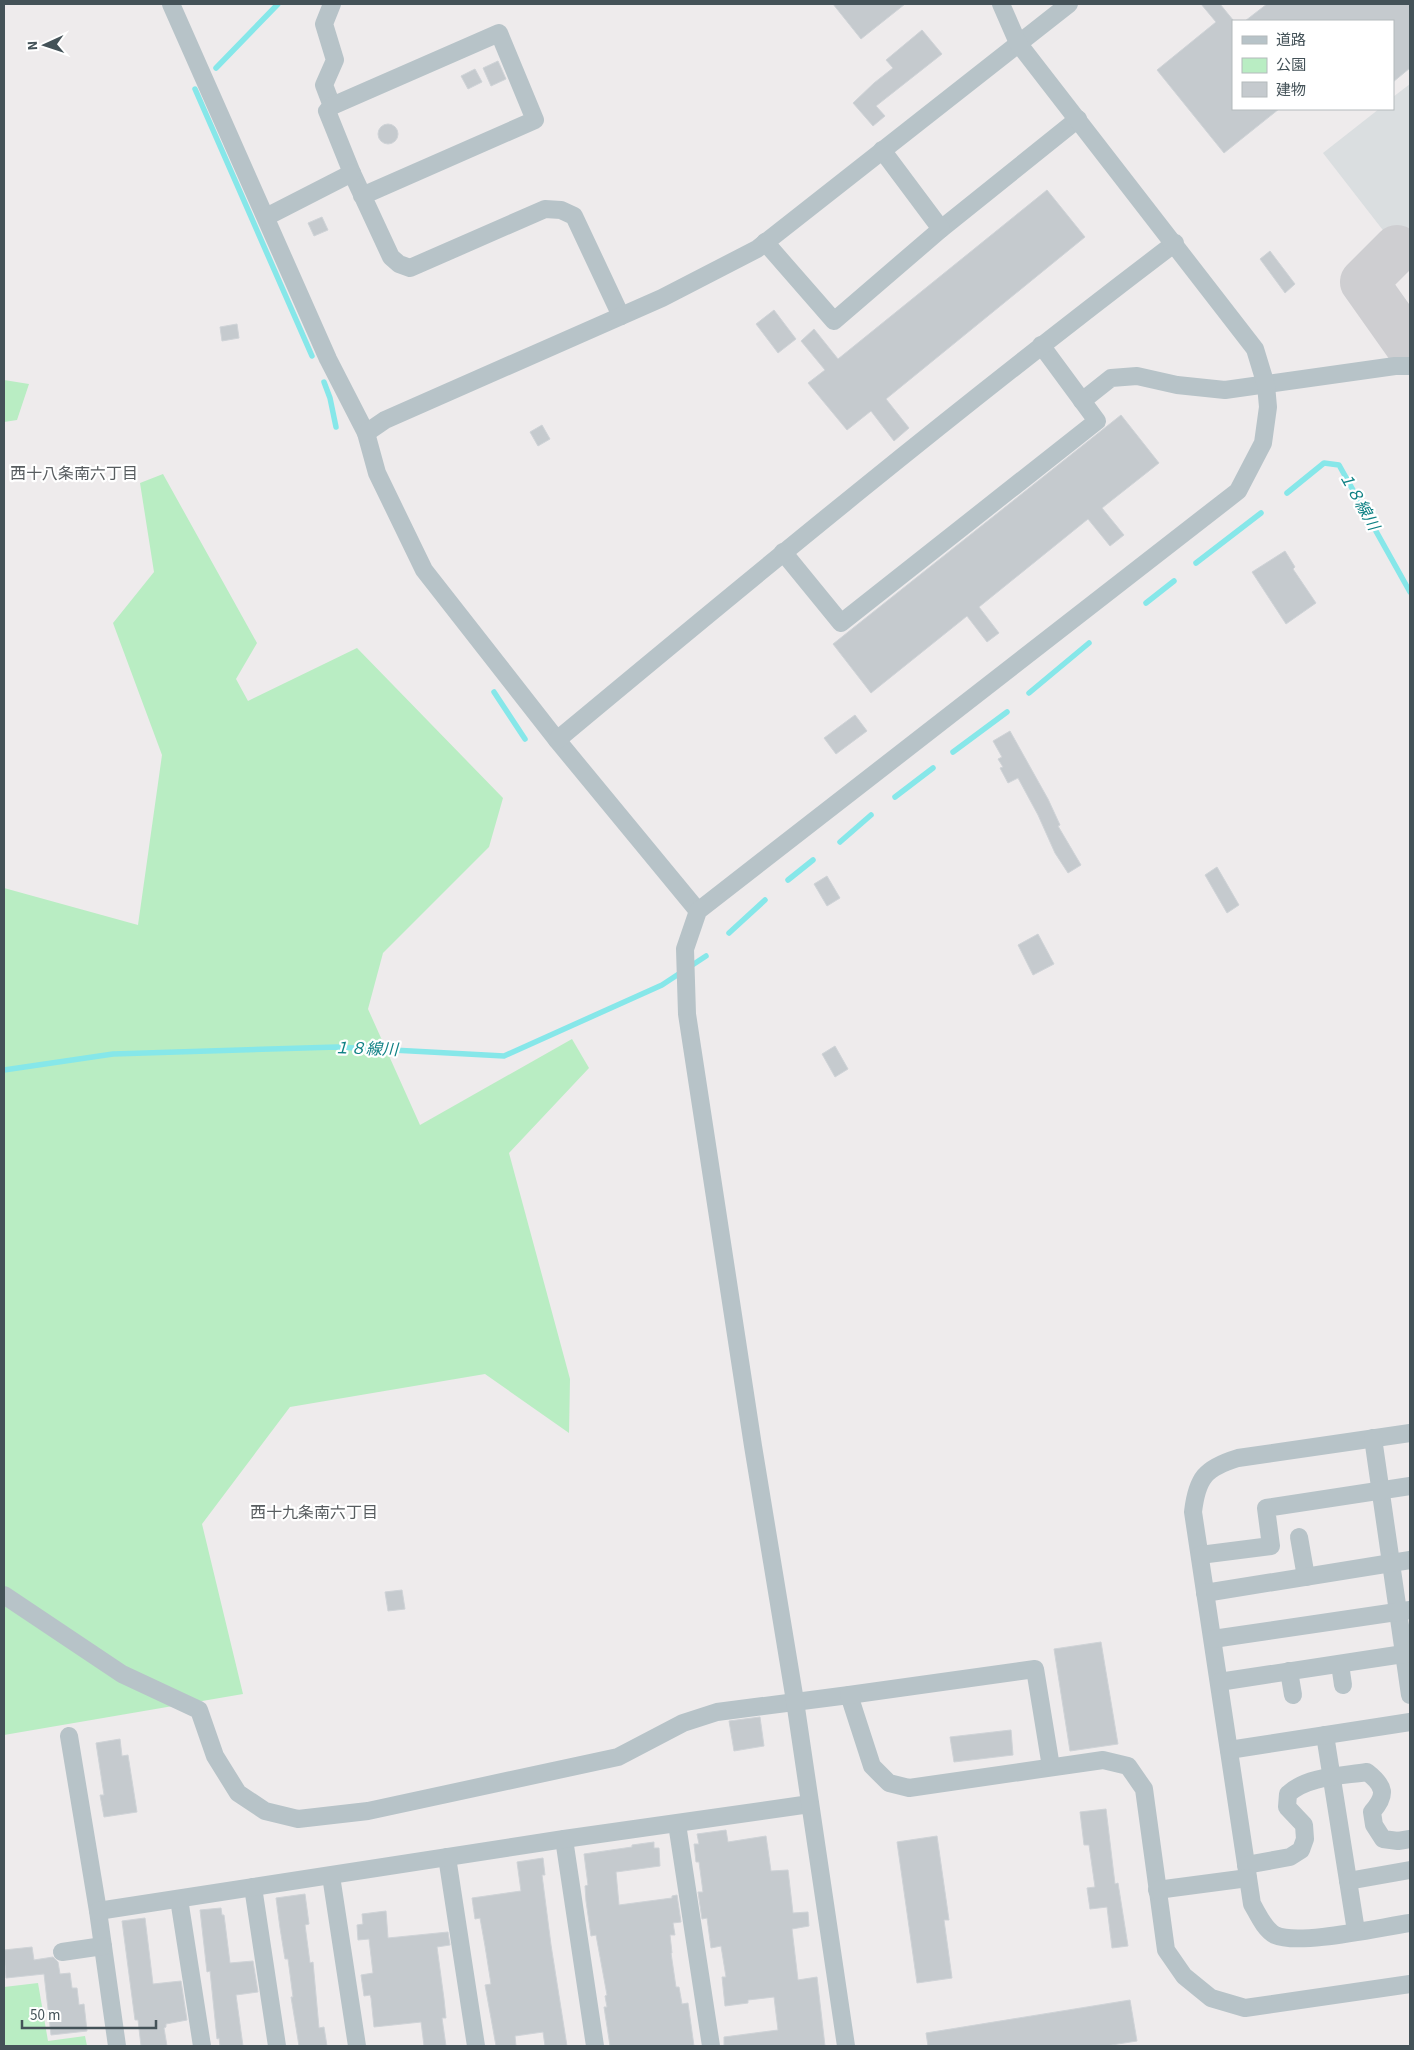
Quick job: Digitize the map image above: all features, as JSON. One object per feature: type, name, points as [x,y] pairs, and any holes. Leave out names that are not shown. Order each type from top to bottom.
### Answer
[{"type":"street","points":[[171,4],[328,359],[366,433],[377,473],[424,570],[557,740],[698,910]]},
{"type":"street","points":[[332,4],[324,24],[335,60],[324,85],[332,106]]},
{"type":"street","points":[[846,2046],[795,1701],[753,1446],[687,1014],[685,949],[698,910],[1238,491],[1263,443],[1268,407],[1266,385],[1255,349],[1018,42],[1001,4]]},
{"type":"street","points":[[366,433],[385,420],[662,298],[758,249],[1018,42],[1069,4]]},
{"type":"street","points":[[362,196],[535,120],[499,33],[332,106],[327,111],[362,196],[391,257],[398,264],[410,268],[545,209],[561,210],[574,216],[621,316]]},
{"type":"street","points":[[765,242],[834,321],[942,229],[1078,119]]},
{"type":"street","points":[[882,150],[942,229]]},
{"type":"street","points":[[266,216],[352,172]]},
{"type":"street","points":[[557,740],[783,552],[1041,345],[1175,243]]},
{"type":"street","points":[[783,552],[841,623],[1097,421],[1041,345]]},
{"type":"street","points":[[1082,401],[1111,378],[1137,376],[1177,385],[1225,390],[1395,366],[1410,366]]},
{"type":"street","points":[[1410,1433],[1238,1458],[1220,1463],[1204,1476],[1196,1490],[1193,1512],[1252,1904],[1262,1921],[1275,1934],[1300,1940],[1410,1923]]},
{"type":"street","points":[[1372,1438],[1391,1563],[1404,1611],[1410,1695]]},
{"type":"street","points":[[1200,1555],[1272,1546],[1266,1508],[1410,1486]]},
{"type":"street","points":[[1298,1537],[1306,1577]]},
{"type":"street","points":[[1205,1593],[1410,1560]]},
{"type":"street","points":[[4,1595],[122,1674],[199,1710],[215,1756],[238,1793],[265,1811],[298,1819],[368,1811],[618,1757],[683,1724],[717,1712],[1035,1670],[1052,1767]]},
{"type":"street","points":[[1213,1639],[1404,1611]]},
{"type":"street","points":[[1219,1682],[1407,1653]]},
{"type":"street","points":[[1340,1664],[1343,1685]]},
{"type":"street","points":[[1289,1671],[1293,1695]]},
{"type":"street","points":[[849,1695],[872,1766],[890,1783],[909,1788],[1103,1760],[1128,1766],[1144,1789],[1166,1950],[1184,1976],[1211,1998],[1245,2008],[1410,1984]]},
{"type":"street","points":[[1229,1750],[1410,1722]]},
{"type":"street","points":[[1325,1735],[1356,1931]]},
{"type":"street","points":[[69,1736],[98,1911],[117,2046]]},
{"type":"street","points":[[1157,1890],[1247,1871],[1290,1857],[1301,1850],[1305,1839],[1304,1825],[1287,1807],[1288,1794],[1296,1786],[1306,1782],[1367,1772],[1376,1779],[1383,1790],[1382,1802],[1372,1812],[1374,1826],[1383,1838],[1398,1841],[1410,1839]]},
{"type":"street","points":[[98,1911],[564,1839],[810,1804]]},
{"type":"street","points":[[677,1824],[711,2046]]},
{"type":"street","points":[[564,1839],[595,2046]]},
{"type":"street","points":[[447,1858],[476,2046]]},
{"type":"street","points":[[1348,1881],[1387,1866],[1410,1870]]},
{"type":"street","points":[[331,1876],[357,2046]]},
{"type":"street","points":[[253,1887],[277,2046]]},
{"type":"street","points":[[179,1899],[202,2046]]},
{"type":"street","points":[[62,1952],[103,1946]]},
{"type":"shaded area","points":[[1410,84],[1410,265],[1323,153],[1378,110],[1394,110],[1394,96]]},
{"type":"green space","points":[[4,380],[29,384],[17,420],[4,422]]},
{"type":"green space","points":[[163,474],[257,643],[236,679],[248,701],[357,648],[503,798],[489,847],[383,953],[368,1009],[420,1125],[572,1039],[589,1068],[509,1153],[570,1379],[569,1433],[485,1374],[290,1407],[202,1524],[243,1694],[4,1735],[4,888],[138,925],[162,755],[113,623],[154,572],[140,483]]},
{"type":"green space","points":[[38,1983],[48,2041],[85,2036],[87,2046],[4,2046],[4,1987]]},
{"type":"building","points":[[833,4],[905,4],[861,39]]},
{"type":"building","points":[[1201,4],[1220,4],[1233,20],[1232,110],[1278,110],[1224,153],[1157,70],[1216,22]]},
{"type":"building","points":[[1267,4],[1410,4],[1410,68],[1394,81],[1394,20],[1246,20]]},
{"type":"building","points":[[922,30],[942,54],[876,106],[885,116],[873,126],[853,103],[893,68],[886,60]]},
{"type":"building","points":[[498,61],[506,79],[491,86],[483,68]]},
{"type":"building","points":[[475,69],[482,82],[468,89],[461,76]]},
{"type":"building","points":[[384,124],[392,124],[398,130],[398,138],[392,144],[384,144],[378,138],[378,130]]},
{"type":"building","points":[[1047,190],[1085,237],[886,399],[909,428],[894,441],[871,411],[847,430],[808,383],[825,370],[801,341],[814,329],[838,359]]},
{"type":"building","points":[[322,217],[328,230],[314,236],[308,223]]},
{"type":"building","points":[[1270,251],[1295,284],[1285,293],[1260,259]]},
{"type":"building","points":[[774,310],[796,339],[778,353],[756,324]]},
{"type":"building","points":[[237,324],[239,338],[222,341],[220,327]]},
{"type":"building","points":[[1121,415],[1159,463],[1102,508],[1124,535],[1110,546],[1088,519],[979,607],[999,633],[987,642],[967,616],[871,693],[833,644]]},
{"type":"building","points":[[542,425],[550,439],[538,446],[530,432]]},
{"type":"building","points":[[1285,551],[1295,567],[1293,569],[1316,603],[1286,624],[1252,572]]},
{"type":"building","points":[[855,715],[867,731],[836,754],[824,738]]},
{"type":"building","points":[[1010,731],[1048,799],[1060,825],[1058,826],[1081,865],[1068,873],[1055,853],[1038,815],[1018,778],[1008,783],[1000,768],[1003,767],[998,759],[1002,757],[993,741]]},
{"type":"building","points":[[1217,867],[1239,905],[1227,913],[1205,875]]},
{"type":"building","points":[[827,876],[840,898],[827,906],[814,884]]},
{"type":"building","points":[[1038,934],[1054,964],[1033,975],[1018,945]]},
{"type":"building","points":[[835,1046],[848,1069],[835,1077],[822,1054]]},
{"type":"building","points":[[402,1590],[405,1609],[388,1611],[385,1592]]},
{"type":"building","points":[[1101,1642],[1118,1744],[1070,1751],[1054,1649]]},
{"type":"building","points":[[760,1717],[764,1746],[734,1751],[729,1721]]},
{"type":"building","points":[[1011,1730],[1013,1755],[954,1762],[950,1737]]},
{"type":"building","points":[[120,1739],[122,1756],[128,1755],[137,1812],[104,1817],[100,1795],[104,1795],[96,1743]]},
{"type":"building","points":[[1106,1809],[1115,1884],[1118,1883],[1128,1946],[1112,1948],[1107,1907],[1090,1909],[1087,1888],[1095,1887],[1089,1845],[1084,1845],[1080,1812]]},
{"type":"building","points":[[726,1830],[728,1842],[766,1836],[771,1871],[788,1870],[793,1913],[808,1912],[809,1926],[792,1929],[798,1980],[817,1977],[825,2046],[724,2046],[724,2037],[778,2030],[774,1997],[748,2000],[748,2003],[725,2006],[722,1977],[726,1977],[721,1946],[711,1948],[707,1918],[702,1919],[698,1892],[703,1892],[699,1862],[696,1862],[694,1844],[699,1844],[697,1834]]},
{"type":"building","points":[[937,1836],[949,1920],[944,1920],[952,1978],[917,1983],[897,1842]]},
{"type":"building","points":[[654,1842],[654,1848],[659,1848],[660,1866],[616,1872],[619,1905],[672,1898],[672,1896],[677,1895],[681,1922],[673,1923],[675,1935],[670,1935],[671,1953],[676,1987],[679,1987],[682,2004],[688,2003],[694,2046],[610,2046],[604,2007],[607,2007],[605,1996],[607,1995],[596,1935],[591,1936],[586,1901],[585,1886],[588,1885],[584,1854]]},
{"type":"building","points":[[543,1858],[545,1875],[542,1875],[567,2046],[545,2046],[543,2032],[515,2036],[516,2046],[496,2046],[485,1985],[491,1984],[485,1946],[480,1918],[475,1919],[472,1898],[521,1891],[517,1862]]},
{"type":"building","points":[[305,1894],[309,1924],[305,1925],[310,1963],[313,1962],[319,2028],[324,2027],[327,2046],[299,2046],[291,1997],[293,1997],[288,1959],[285,1959],[280,1928],[276,1898]]},
{"type":"building","points":[[221,1908],[222,1915],[224,1915],[230,1963],[253,1961],[258,1992],[236,1995],[243,2046],[220,2046],[219,2038],[217,2039],[210,1971],[207,1972],[200,1910]]},
{"type":"building","points":[[386,1911],[388,1938],[448,1932],[450,1945],[437,1947],[446,2018],[442,2018],[446,2046],[424,2046],[421,2022],[374,2027],[371,1998],[370,1995],[364,1996],[361,1975],[373,1973],[369,1939],[358,1940],[357,1925],[363,1924],[362,1914]]},
{"type":"building","points":[[145,1918],[153,1984],[181,1981],[187,2020],[166,2024],[164,2028],[167,2046],[141,2046],[138,2020],[135,2020],[122,1921]]},
{"type":"building","points":[[32,1947],[34,1960],[53,1957],[58,1962],[60,1974],[70,1973],[72,1988],[77,1988],[79,2005],[84,2004],[87,2031],[51,2035],[44,1974],[6,1978],[4,1950]]},
{"type":"building","points":[[1130,2000],[1137,2041],[1105,2046],[928,2046],[926,2033]]},
{"type":"waterway","points":[[216,68],[278,4]]},
{"type":"waterway","points":[[195,89],[312,356]]},
{"type":"waterway","points":[[324,382],[330,398],[336,427]]},
{"type":"waterway","name":"１８線川","points":[[1287,493],[1324,463],[1339,465],[1410,592]]},
{"type":"waterway","name":"１８線川","points":[[1196,563],[1261,513]]},
{"type":"waterway","name":"１８線川","points":[[1146,603],[1174,581]]},
{"type":"waterway","name":"１８線川","points":[[1029,693],[1089,643]]},
{"type":"waterway","points":[[494,692],[525,739]]},
{"type":"waterway","name":"１８線川","points":[[953,752],[1007,712]]},
{"type":"waterway","name":"１８線川","points":[[895,797],[933,768]]},
{"type":"waterway","name":"１８線川","points":[[840,842],[871,815]]},
{"type":"waterway","name":"１８線川","points":[[788,880],[813,860]]},
{"type":"waterway","name":"１８線川","points":[[729,933],[765,900]]},
{"type":"waterway","name":"１８線川","points":[[4,1070],[113,1054],[337,1047],[504,1056],[662,985],[706,956]]},
{"type":"taxiway","points":[[1397,249],[1364,282],[1410,347]]},
{"type":"district","name":"西十八条南六丁目","points":[[74,474]]},
{"type":"district","name":"西十九条南六丁目","points":[[314,1513]]}]
